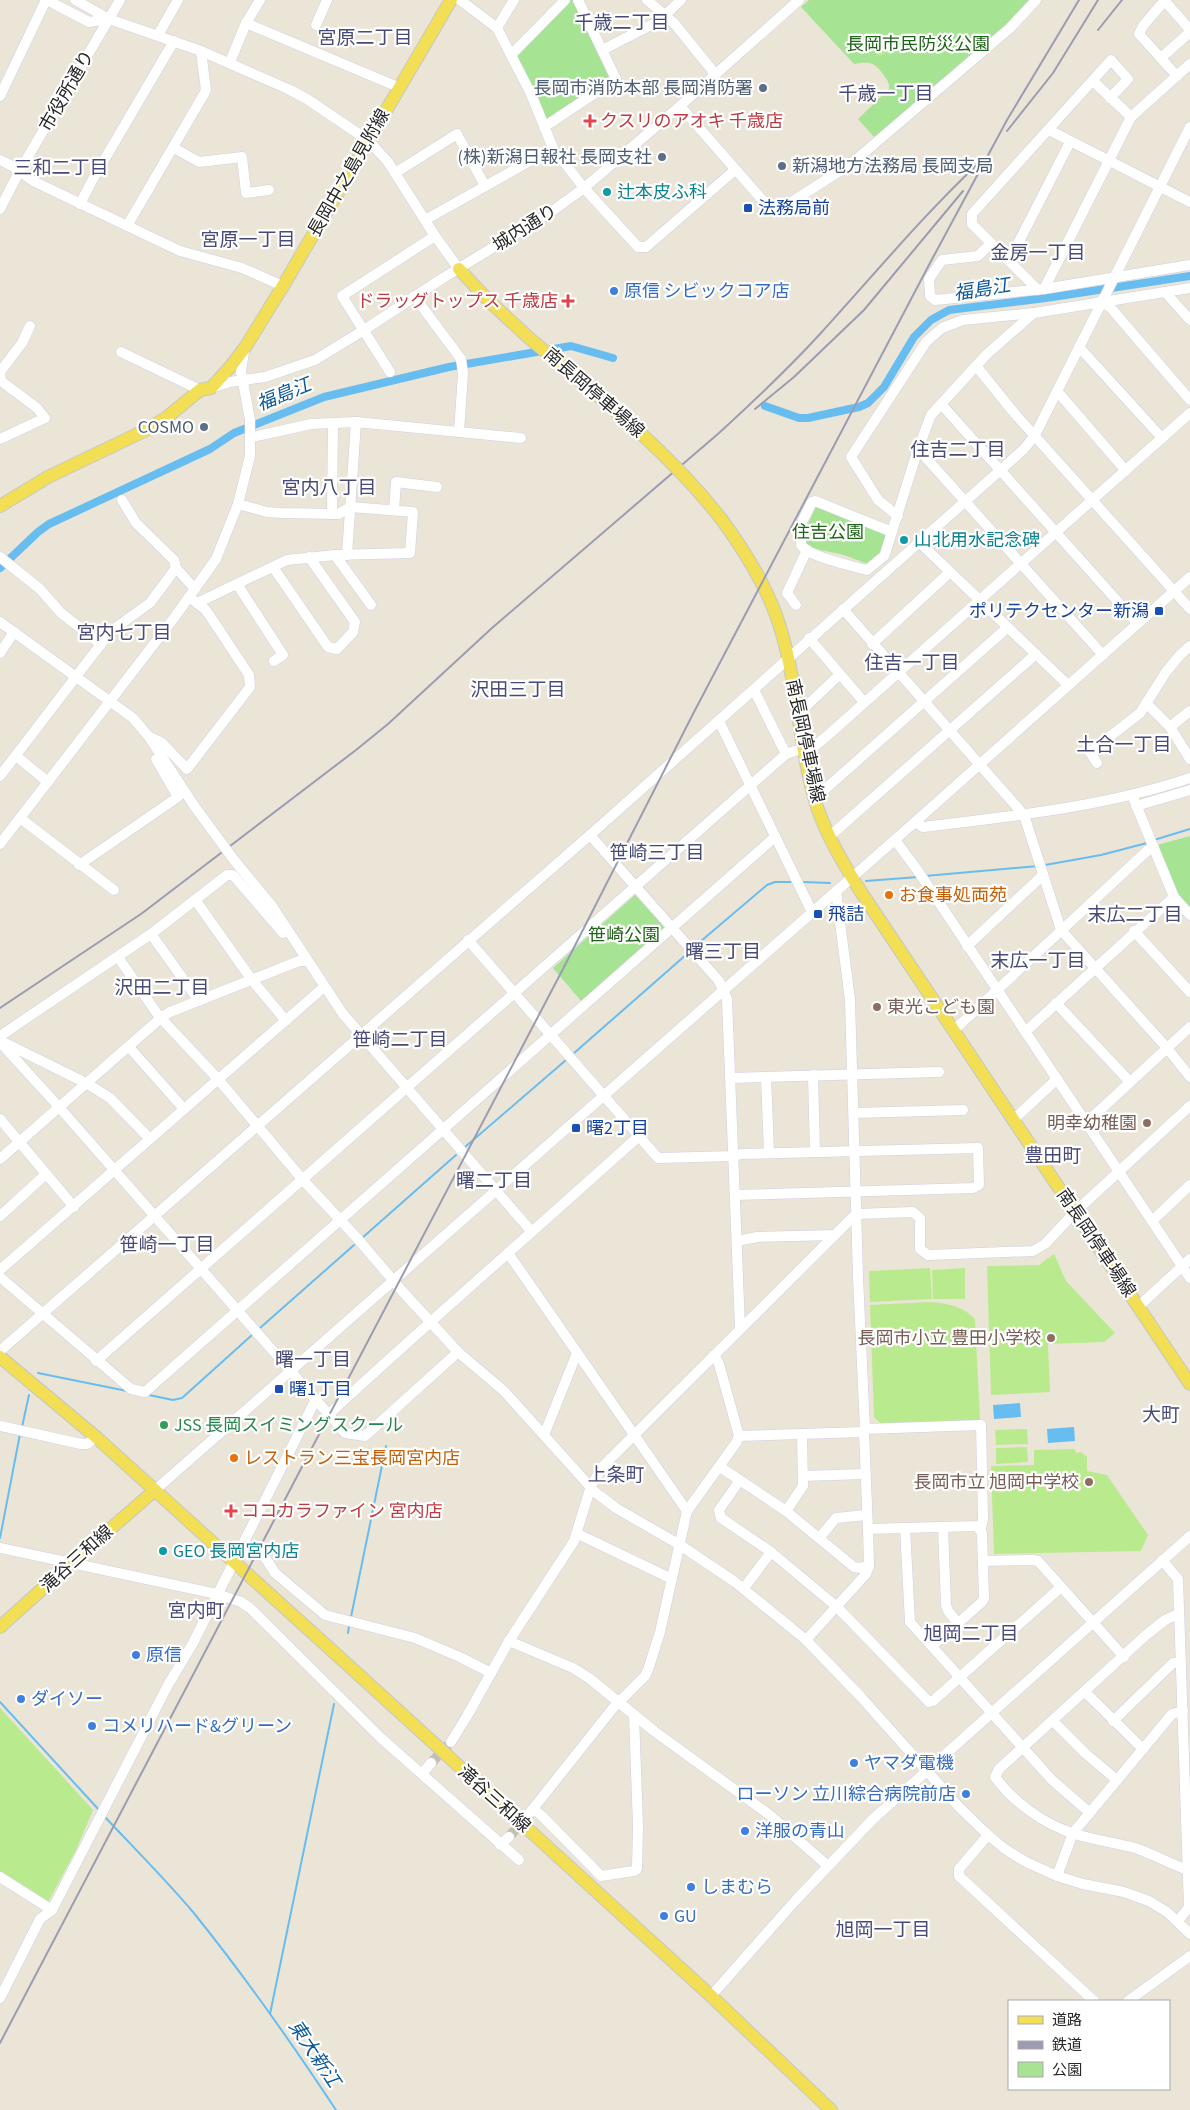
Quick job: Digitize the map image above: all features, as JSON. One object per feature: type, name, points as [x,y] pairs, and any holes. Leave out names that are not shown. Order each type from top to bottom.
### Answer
[{"type":"main road","name":"長岡中之島見附線","points":[[0,506],[48,477],[146,430],[166,418],[206,389],[246,346],[369,141],[398,87],[450,0]]},
{"type":"main road","name":"南長岡停車場線","points":[[459,269],[489,301],[528,337],[664,454],[722,520],[764,584],[782,634],[788,659],[814,799],[830,836],[852,877],[1190,1384]]},
{"type":"main road","name":"滝谷三和線","points":[[0,1356],[96,1437],[711,1996],[831,2110]]},
{"type":"main road","name":"滝谷三和線","points":[[0,1627],[154,1490]]},
{"type":"street","points":[[0,96],[47,0],[89,22],[109,19]]},
{"type":"street","points":[[75,0],[109,19],[201,50],[230,62],[307,99],[369,141],[395,173],[435,236],[459,269]]},
{"type":"street","name":"市役所通り","points":[[0,209],[19,172],[120,0]]},
{"type":"street","points":[[158,36],[178,0]]},
{"type":"street","points":[[230,62],[246,23],[260,0]]},
{"type":"street","points":[[316,25],[327,0]]},
{"type":"street","points":[[460,0],[497,28],[512,54],[553,148],[584,188],[638,247],[646,247],[735,170]]},
{"type":"street","points":[[497,28],[514,0]]},
{"type":"street","points":[[512,54],[565,0]]},
{"type":"street","points":[[544,127],[616,79],[578,0]]},
{"type":"street","points":[[647,0],[674,23],[716,75]]},
{"type":"street","points":[[602,50],[666,16],[681,0]]},
{"type":"street","points":[[680,106],[760,199],[770,207],[780,209],[852,163],[1010,28],[1036,0]]},
{"type":"street","points":[[1161,58],[1190,31],[1165,0],[1143,26],[1139,34],[1176,76]]},
{"type":"street","name":"城内通り","points":[[206,389],[230,382],[265,377],[315,360],[414,296],[552,212],[584,188],[716,75],[795,1]]},
{"type":"street","points":[[246,23],[398,87]]},
{"type":"street","points":[[80,204],[174,41]]},
{"type":"street","points":[[127,226],[206,90],[201,50]]},
{"type":"street","points":[[1041,289],[1009,261],[972,224],[972,214],[1111,60],[1128,79],[1110,98]]},
{"type":"street","points":[[1041,289],[1131,117],[1190,64]]},
{"type":"street","points":[[1093,81],[1131,117]]},
{"type":"street","points":[[0,1351],[360,1034],[590,835],[754,690],[809,638],[879,580],[1024,449],[1035,435],[1190,127]]},
{"type":"street","points":[[1049,130],[1190,202]]},
{"type":"street","points":[[395,173],[457,134],[485,186]]},
{"type":"street","points":[[1009,261],[1070,142]]},
{"type":"street","points":[[174,148],[199,162],[242,157],[246,194],[269,190]]},
{"type":"street","points":[[425,220],[553,148]]},
{"type":"street","points":[[0,160],[33,181],[180,251],[242,268],[283,286]]},
{"type":"street","points":[[390,372],[342,296],[435,236]]},
{"type":"street","points":[[991,243],[978,256],[942,260],[929,280],[930,296],[935,300],[1041,289],[1113,279],[1190,264]]},
{"type":"street","points":[[898,516],[878,500],[851,457],[926,342],[942,328],[952,323],[978,318],[1034,313],[1103,299],[1190,288]]},
{"type":"street","points":[[1165,292],[1190,320]]},
{"type":"street","points":[[414,296],[461,359],[463,373],[460,432]]},
{"type":"street","points":[[1103,299],[1190,400]]},
{"type":"street","points":[[892,532],[815,501],[802,522],[801,545],[807,550],[830,560],[867,570],[885,554],[898,516],[918,449],[932,415],[988,354],[1034,313]]},
{"type":"street","points":[[0,439],[45,418],[37,408],[1,381],[0,372],[22,343],[30,326]]},
{"type":"street","points":[[0,844],[110,700],[194,596],[216,559],[238,504],[249,463],[252,436],[240,364],[246,346]]},
{"type":"street","points":[[1079,347],[1162,438]]},
{"type":"street","points":[[121,352],[206,389]]},
{"type":"street","points":[[977,367],[1190,609]]},
{"type":"street","points":[[1057,390],[1126,471]]},
{"type":"street","points":[[941,404],[1137,623]]},
{"type":"street","points":[[96,1361],[786,754],[811,749],[1056,534],[1190,413]]},
{"type":"street","points":[[252,436],[311,424],[356,422],[521,438]]},
{"type":"street","points":[[347,555],[356,422]]},
{"type":"street","points":[[332,514],[333,424]]},
{"type":"street","points":[[918,449],[1103,655]]},
{"type":"street","points":[[394,510],[396,482],[437,487]]},
{"type":"street","points":[[122,500],[136,523],[174,560],[176,568],[194,596],[208,613],[249,675],[250,687],[187,769],[161,742],[149,736]]},
{"type":"street","points":[[194,596],[237,584],[287,560],[335,555],[410,553],[413,512],[351,507],[338,514],[267,512],[238,504]]},
{"type":"street","points":[[919,542],[1068,685]]},
{"type":"street","points":[[796,605],[787,594],[807,550]]},
{"type":"street","points":[[885,554],[895,564]]},
{"type":"street","points":[[335,555],[371,605]]},
{"type":"street","points":[[0,557],[40,589],[61,613],[101,644]]},
{"type":"street","points":[[273,567],[328,647],[334,650],[353,632],[356,626],[355,622],[309,557]]},
{"type":"street","points":[[0,776],[78,677],[111,631],[150,603],[176,568]]},
{"type":"street","points":[[870,568],[879,580]]},
{"type":"street","points":[[872,644],[950,572]]},
{"type":"street","points":[[154,1490],[895,840],[1190,577]]},
{"type":"street","points":[[237,584],[283,655],[274,661]]},
{"type":"street","points":[[843,609],[1024,815],[1061,930],[1167,1048],[1190,1077]]},
{"type":"street","points":[[0,622],[134,718],[149,736],[195,807],[234,860],[272,906],[343,1014],[532,1232]]},
{"type":"street","points":[[814,799],[1007,628]]},
{"type":"street","points":[[0,653],[14,632]]},
{"type":"street","points":[[809,638],[864,702]]},
{"type":"street","points":[[1097,763],[1090,752],[1140,713],[1166,672],[1180,654],[1190,646]]},
{"type":"street","points":[[830,836],[1036,654]]},
{"type":"street","points":[[798,714],[839,675]]},
{"type":"street","points":[[754,690],[786,754]]},
{"type":"street","points":[[1146,703],[1170,727],[1190,759]]},
{"type":"street","points":[[1170,727],[1190,711]]},
{"type":"street","points":[[719,721],[812,912]]},
{"type":"street","points":[[79,865],[178,797],[154,756],[149,736]]},
{"type":"street","points":[[16,756],[48,782]]},
{"type":"street","points":[[915,822],[923,826],[1024,815],[1132,795],[1190,778]]},
{"type":"street","points":[[1136,806],[1190,790]]},
{"type":"street","points":[[1132,795],[1174,897],[1190,915]]},
{"type":"street","points":[[20,818],[114,890]]},
{"type":"street","points":[[590,835],[719,981],[727,999],[740,1328]]},
{"type":"street","points":[[0,1277],[131,1389],[145,1392],[339,1219],[775,838]]},
{"type":"street","points":[[895,840],[998,990],[1190,1278]]},
{"type":"street","points":[[954,1030],[1148,850],[1154,847]]},
{"type":"street","points":[[968,946],[1041,869]]},
{"type":"street","points":[[0,1036],[151,934],[228,875],[233,875],[290,942],[302,951]]},
{"type":"street","points":[[806,1640],[863,1578],[868,1566],[850,1000],[836,891]]},
{"type":"street","points":[[1025,1032],[1134,931],[1174,897]]},
{"type":"street","points":[[196,901],[252,980],[286,1021]]},
{"type":"street","points":[[1134,931],[1190,992]]},
{"type":"street","points":[[151,934],[199,1001]]},
{"type":"street","points":[[468,940],[658,1158],[769,1153],[978,1148],[979,1185],[973,1188],[735,1195]]},
{"type":"street","points":[[118,957],[158,1015],[162,1017],[218,1079],[303,1180],[392,1280],[458,1352],[504,1391],[595,1492],[616,1508],[680,1545],[744,1588],[806,1640],[839,1673],[959,1807],[988,1836],[1026,1862],[1057,1876],[1137,1896],[1162,1908],[1190,1934]]},
{"type":"street","points":[[0,1159],[162,1017],[170,1012],[299,961],[307,961]]},
{"type":"street","points":[[0,1270],[324,987]]},
{"type":"street","points":[[1056,1004],[1130,1082]]},
{"type":"street","points":[[1086,1123],[1190,1027]]},
{"type":"street","points":[[0,1041],[86,1083],[110,1098],[150,1139]]},
{"type":"street","points":[[0,1041],[201,1268],[289,1371],[345,1432],[365,1436],[458,1352]]},
{"type":"street","points":[[129,1047],[184,1109]]},
{"type":"street","points":[[731,1078],[939,1072]]},
{"type":"street","points":[[813,1075],[815,1152]]},
{"type":"street","points":[[766,1077],[769,1153]]},
{"type":"street","points":[[1014,1119],[1057,1079]]},
{"type":"street","points":[[451,1742],[509,1641],[578,1534],[591,1486],[608,1460],[856,1214],[913,1212],[920,1218],[920,1249],[928,1255],[1033,1251],[1045,1244],[1075,1212],[1190,1106]]},
{"type":"street","points":[[854,1113],[963,1110]]},
{"type":"street","points":[[0,1120],[74,1207]]},
{"type":"street","points":[[329,1414],[430,1321],[639,1136]]},
{"type":"street","points":[[0,1216],[46,1174]]},
{"type":"street","points":[[1152,1221],[1190,1185]]},
{"type":"street","points":[[737,1241],[757,1238],[835,1235]]},
{"type":"street","points":[[508,1252],[687,1512]]},
{"type":"street","points":[[1139,1306],[1190,1259]]},
{"type":"street","points":[[544,1435],[577,1353]]},
{"type":"street","points":[[634,1715],[638,1826],[637,1869],[601,1876],[530,1812],[619,1701],[645,1676],[648,1670],[660,1632],[687,1512],[739,1436],[720,1364],[714,1355]]},
{"type":"street","points":[[0,1998],[40,1919],[52,1910],[316,1399]]},
{"type":"street","points":[[0,1426],[81,1444],[87,1444],[96,1437]]},
{"type":"street","points":[[739,1436],[981,1426],[983,1511],[981,1528],[984,1561],[984,1598],[932,1646]]},
{"type":"street","points":[[786,1511],[802,1489],[802,1434]]},
{"type":"street","points":[[720,1466],[786,1511],[820,1537],[854,1567],[868,1566]]},
{"type":"street","points":[[803,1476],[865,1474]]},
{"type":"street","points":[[740,1480],[719,1510],[719,1515],[771,1552],[836,1607],[877,1647],[926,1701],[933,1701],[1061,1587]]},
{"type":"street","points":[[820,1537],[836,1518],[866,1515]]},
{"type":"street","points":[[868,1530],[977,1526],[981,1528]]},
{"type":"street","points":[[944,1527],[946,1605],[948,1611],[958,1622]]},
{"type":"street","points":[[905,1528],[909,1620],[1052,1780],[1090,1813]]},
{"type":"street","points":[[578,1534],[672,1579]]},
{"type":"street","points":[[711,1996],[873,1819],[1190,1536]]},
{"type":"street","points":[[241,1545],[263,1554],[275,1573],[325,1616],[415,1638],[455,1654],[491,1674]]},
{"type":"street","points":[[0,1548],[216,1594],[241,1602],[250,1608],[381,1738],[519,1860]]},
{"type":"street","points":[[744,1588],[771,1552]]},
{"type":"street","points":[[984,1561],[1036,1560],[1124,1657]]},
{"type":"street","points":[[1162,1560],[1178,1579],[1178,1614],[1182,1663],[1189,1908],[1178,1921]]},
{"type":"street","points":[[1178,1614],[1165,1620],[998,1769],[995,1777],[1016,1799],[1037,1815],[1073,1834],[1136,1848],[1188,1870]]},
{"type":"street","points":[[509,1641],[580,1672],[619,1701],[654,1731],[771,1816],[828,1866]]},
{"type":"street","points":[[1113,1721],[1173,1663],[1182,1663]]},
{"type":"street","points":[[1085,1692],[1143,1750]]},
{"type":"street","points":[[1057,1876],[1073,1834],[1172,1714],[1183,1711]]},
{"type":"street","points":[[1053,1721],[1086,1754],[1117,1780]]},
{"type":"street","points":[[422,1774],[431,1763]]},
{"type":"street","points":[[988,1836],[959,1869],[959,1876],[1093,2000]]},
{"type":"street","points":[[500,1845],[509,1837]]},
{"type":"street","points":[[0,1878],[52,1910]]},
{"type":"street","points":[[1129,2000],[1190,1956]]},
{"type":"green space","points":[[569,0],[574,0],[610,79],[546,121],[516,53]]},
{"type":"green space","name":"長岡市民防災公園","points":[[809,0],[1033,0],[1017,18],[875,138],[858,119],[889,89],[889,84],[880,70],[874,65],[867,63],[854,64],[801,7]]},
{"type":"green space","points":[[887,38],[893,50],[878,57],[872,45]]},
{"type":"green space","name":"住吉公園","points":[[816,507],[887,535],[882,552],[868,564],[809,546],[805,543],[806,528]]},
{"type":"green space","points":[[1190,836],[1190,907],[1178,894],[1157,845]]},
{"type":"green space","name":"笹崎公園","points":[[635,895],[666,929],[582,1002],[553,968]]},
{"type":"green space","points":[[1054,1254],[1066,1281],[1115,1333],[1104,1342],[1048,1344],[1050,1392],[991,1395],[987,1266],[1039,1265]]},
{"type":"green space","points":[[930,1268],[932,1299],[870,1302],[869,1271]]},
{"type":"green space","points":[[965,1268],[965,1299],[933,1299],[932,1270]]},
{"type":"green space","name":"長岡市立 旭岡中学校","points":[[929,1302],[954,1306],[965,1311],[975,1319],[980,1420],[881,1424],[874,1417],[870,1305]]},
{"type":"green space","points":[[1027,1429],[1028,1444],[996,1445],[995,1430]]},
{"type":"green space","points":[[1027,1447],[1028,1462],[996,1464],[996,1448]]},
{"type":"green space","points":[[1075,1449],[1076,1453],[1081,1452],[1087,1457],[1087,1471],[1107,1475],[1148,1535],[1141,1551],[994,1554],[991,1466],[1034,1465],[1034,1450]]},
{"type":"green space","points":[[0,1708],[93,1810],[76,1850],[48,1902],[0,1871]]},
{"type":"water","points":[[1020,1403],[1021,1417],[994,1419],[993,1405]]},
{"type":"water","points":[[1074,1427],[1075,1441],[1048,1443],[1047,1429]]},
{"type":"waterway","name":"福島江","points":[[765,406],[799,418],[808,418],[859,407],[868,403],[884,387],[914,337],[931,320],[949,310],[1046,298],[1190,276]]},
{"type":"waterway","name":"福島江","points":[[0,568],[49,524],[210,449],[234,433],[324,397],[449,367],[571,346],[613,358]]},
{"type":"waterway","points":[[1154,840],[1190,829]]},
{"type":"waterway","points":[[1045,865],[1101,855],[1147,843]]},
{"type":"waterway","points":[[925,876],[1038,866]]},
{"type":"waterway","points":[[866,881],[918,877]]},
{"type":"waterway","points":[[694,947],[767,885],[775,882],[791,882]]},
{"type":"waterway","points":[[803,882],[830,883]]},
{"type":"waterway","points":[[573,1054],[687,954]]},
{"type":"waterway","points":[[465,1147],[566,1060]]},
{"type":"waterway","points":[[362,1238],[456,1155]]},
{"type":"waterway","points":[[260,1328],[354,1245]]},
{"type":"waterway","points":[[149,1395],[173,1400],[182,1398],[252,1335]]},
{"type":"waterway","points":[[38,1373],[127,1391]]},
{"type":"waterway","points":[[22,1427],[29,1395]]},
{"type":"waterway","points":[[0,1538],[20,1434]]},
{"type":"waterway","points":[[351,1617],[386,1446]]},
{"type":"waterway","points":[[348,1633],[349,1626]]},
{"type":"waterway","points":[[0,1702],[100,1811]]},
{"type":"waterway","points":[[270,2014],[334,1704]]},
{"type":"waterway","name":"東大新江","points":[[104,1816],[172,1888],[231,1960],[336,2110]]},
{"type":"tunnel","points":[[431,1763],[451,1742]]},
{"type":"tunnel","points":[[509,1837],[526,1817]]},
{"type":"railway","points":[[0,2043],[563,969],[694,712],[930,263],[1007,120],[1079,0]]},
{"type":"railway","points":[[1007,131],[1053,73],[1098,0]]},
{"type":"railway","points":[[1098,30],[1122,0]]},
{"type":"railway","points":[[0,1008],[141,914],[388,724],[492,628],[719,433],[758,397],[808,347],[919,224],[981,161]]},
{"type":"railway","points":[[755,409],[794,377],[864,310],[963,191]]},
{"type":"place","name":"長岡市消防本部 長岡消防署","points":[[763,88]]},
{"type":"place","name":"クスリのアオキ 千歳店","points":[[590,121]]},
{"type":"place","name":"(株)新潟日報社 長岡支社","points":[[662,157]]},
{"type":"place","name":"新潟地方法務局 長岡支局","points":[[782,166]]},
{"type":"place","name":"辻本皮ふ科","points":[[607,192]]},
{"type":"place","name":"法務局前","points":[[748,208]]},
{"type":"place","name":"原信 シビックコア店","points":[[614,291]]},
{"type":"place","name":"ドラッグトップス 千歳店","points":[[568,301]]},
{"type":"place","name":"COSMO","points":[[204,427]]},
{"type":"place","name":"山北用水記念碑","points":[[904,540]]},
{"type":"place","name":"ポリテクセンター新潟","points":[[1159,611]]},
{"type":"place","name":"お食事処両苑","points":[[889,895]]},
{"type":"place","name":"飛詰","points":[[818,914]]},
{"type":"place","name":"東光こども園","points":[[877,1007]]},
{"type":"place","name":"明幸幼稚園","points":[[1147,1123]]},
{"type":"place","name":"曙2丁目","points":[[576,1128]]},
{"type":"place","name":"長岡市小立 豊田小学校","points":[[1051,1338]]},
{"type":"place","name":"曙1丁目","points":[[279,1389]]},
{"type":"place","name":"JSS 長岡スイミングスクール","points":[[164,1425]]},
{"type":"place","name":"レストラン三宝長岡宮内店","points":[[234,1458]]},
{"type":"place","name":"長岡市立 旭岡中学校","points":[[1089,1482]]},
{"type":"place","name":"ココカラファイン 宮内店","points":[[231,1511]]},
{"type":"place","name":"GEO 長岡宮内店","points":[[163,1551]]},
{"type":"place","name":"原信","points":[[136,1655]]},
{"type":"place","name":"ダイソー","points":[[21,1699]]},
{"type":"place","name":"コメリハード&グリーン","points":[[92,1726]]},
{"type":"place","name":"ヤマダ電機","points":[[854,1763]]},
{"type":"place","name":"ローソン 立川綜合病院前店","points":[[966,1794]]},
{"type":"place","name":"洋服の青山","points":[[745,1831]]},
{"type":"place","name":"しまむら","points":[[691,1887]]},
{"type":"place","name":"GU","points":[[664,1916]]},
{"type":"district","name":"千歳二丁目","points":[[622,23]]},
{"type":"district","name":"宮原二丁目","points":[[365,38]]},
{"type":"district","name":"千歳一丁目","points":[[886,94]]},
{"type":"district","name":"三和二丁目","points":[[61,168]]},
{"type":"district","name":"宮原一丁目","points":[[248,240]]},
{"type":"district","name":"金房一丁目","points":[[1038,253]]},
{"type":"district","name":"住吉二丁目","points":[[958,450]]},
{"type":"district","name":"宮内八丁目","points":[[329,488]]},
{"type":"district","name":"宮内七丁目","points":[[124,633]]},
{"type":"district","name":"住吉一丁目","points":[[912,663]]},
{"type":"district","name":"沢田三丁目","points":[[518,690]]},
{"type":"district","name":"土合一丁目","points":[[1124,745]]},
{"type":"district","name":"笹崎三丁目","points":[[657,853]]},
{"type":"district","name":"末広二丁目","points":[[1135,915]]},
{"type":"district","name":"曙三丁目","points":[[723,952]]},
{"type":"district","name":"末広一丁目","points":[[1038,961]]},
{"type":"district","name":"沢田二丁目","points":[[162,988]]},
{"type":"district","name":"笹崎二丁目","points":[[400,1040]]},
{"type":"district","name":"豊田町","points":[[1053,1156]]},
{"type":"district","name":"曙二丁目","points":[[494,1181]]},
{"type":"district","name":"笹崎一丁目","points":[[167,1245]]},
{"type":"district","name":"曙一丁目","points":[[313,1360]]},
{"type":"district","name":"大町","points":[[1161,1415]]},
{"type":"district","name":"上条町","points":[[616,1475]]},
{"type":"district","name":"宮内町","points":[[196,1611]]},
{"type":"district","name":"旭岡二丁目","points":[[971,1634]]},
{"type":"district","name":"旭岡一丁目","points":[[883,1930]]}]
